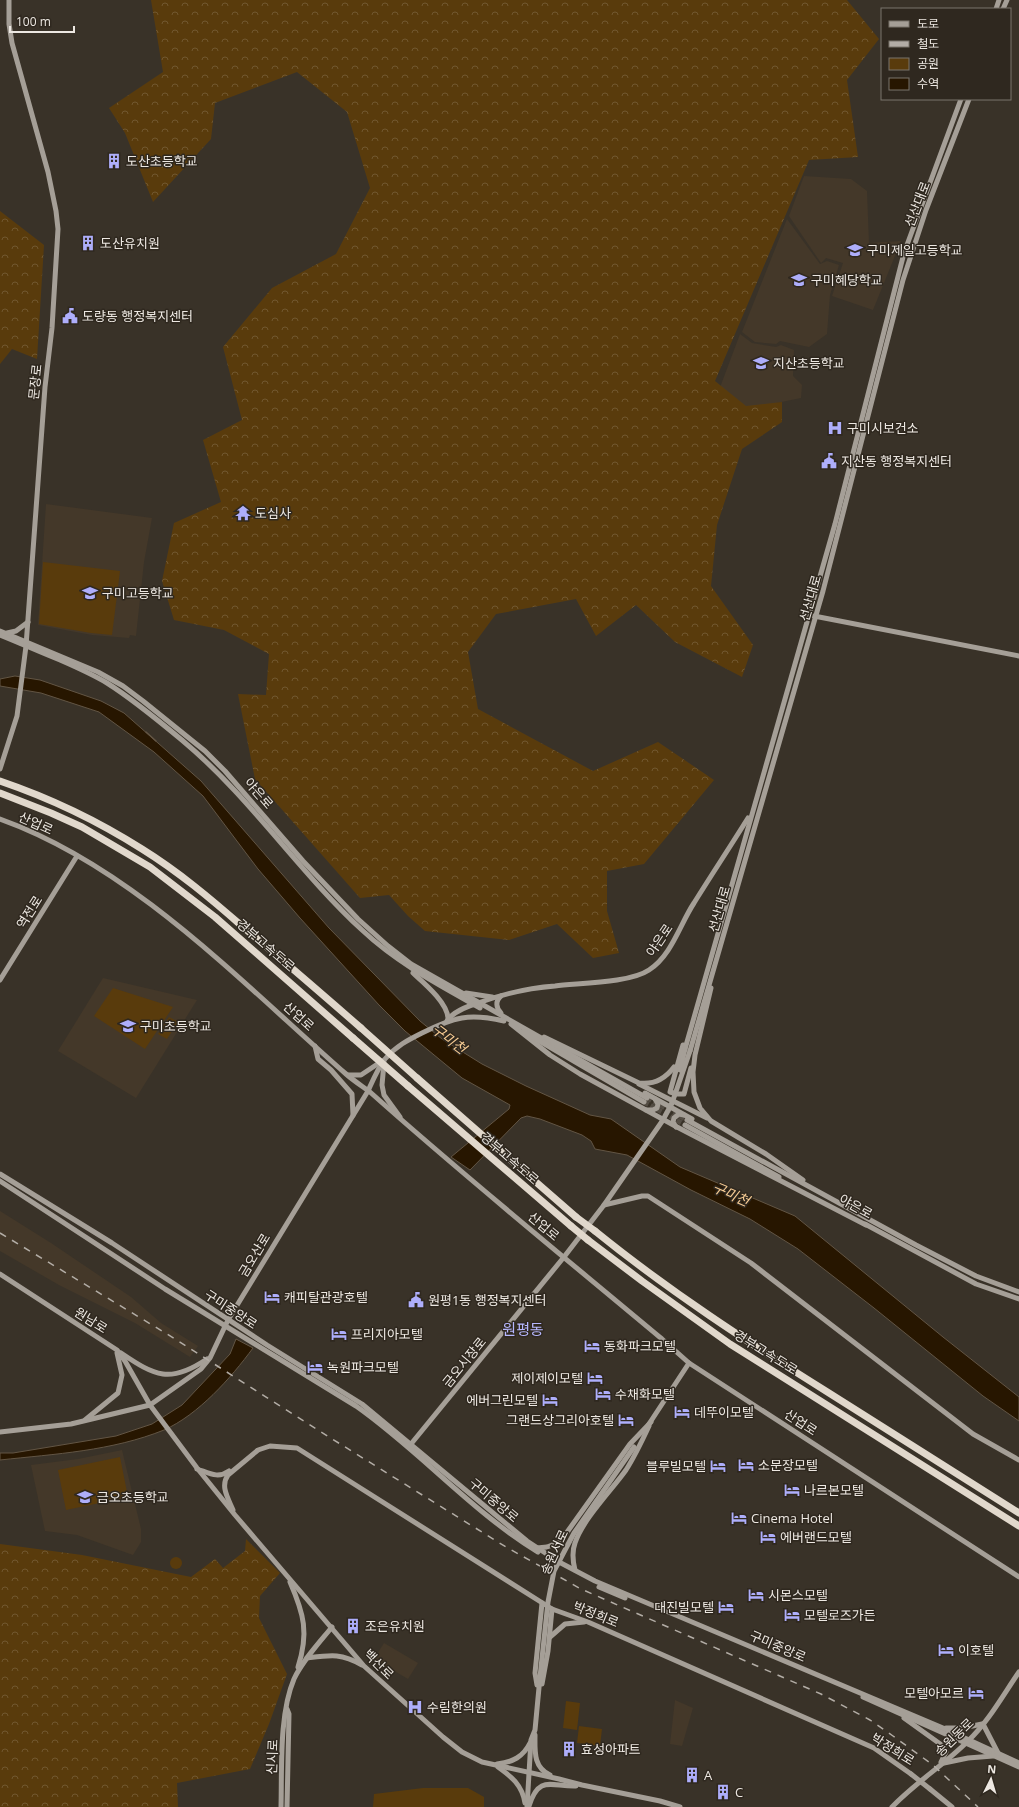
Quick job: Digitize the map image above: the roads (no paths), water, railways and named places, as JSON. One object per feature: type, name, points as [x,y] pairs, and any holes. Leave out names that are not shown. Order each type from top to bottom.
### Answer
[{"type":"highway","name":"경부고속도로","points":[[0,781],[87,818],[143,850],[190,882],[576,1217],[625,1256],[680,1296],[745,1340],[1019,1513]]},
{"type":"highway","name":"경부고속도로","points":[[0,793],[76,824],[150,867],[185,893],[227,928],[570,1226],[642,1281],[730,1344],[1019,1526]]},
{"type":"street","name":"문장로","points":[[0,770],[17,716],[27,644],[45,387],[52,328],[58,229],[48,172],[12,43],[8,13],[9,0]]},
{"type":"street","name":"선산대로","points":[[687,1050],[743,842],[836,524],[904,253],[961,100]]},
{"type":"street","name":"선산대로","points":[[671,1105],[717,955],[816,617],[849,497],[903,280],[926,210],[969,100]]},
{"type":"street","points":[[809,615],[1019,656]]},
{"type":"street","points":[[6,633],[16,631],[28,622]]},
{"type":"street","name":"야은로","points":[[0,631],[106,682],[184,742],[237,794],[334,903],[363,931],[402,963],[435,983],[476,1003],[554,1045],[645,1100],[580,1066],[505,1019]]},
{"type":"street","name":"야은로","points":[[0,635],[27,644],[112,679],[143,702],[204,751],[225,771],[303,861],[358,919],[411,964],[476,1003],[532,989],[623,980],[644,974],[660,960],[677,935],[693,904],[752,812]]},
{"type":"street","name":"산업로","points":[[0,819],[39,835],[77,856],[126,886],[160,911],[347,1075],[368,1091],[405,1124],[689,1363],[1018,1576]]},
{"type":"street","points":[[733,843],[750,843]]},
{"type":"street","name":"역전로","points":[[0,980],[77,856]]},
{"type":"street","points":[[707,972],[696,998],[677,1063],[670,1091],[673,1093],[682,1094],[697,1047],[717,955]]},
{"type":"street","points":[[402,963],[440,1001],[445,1008],[447,1020],[471,1016],[505,1019]]},
{"type":"street","points":[[458,991],[479,996],[500,996]]},
{"type":"street","points":[[500,996],[497,1000],[497,1007],[505,1019]]},
{"type":"street","name":"금오산로","points":[[0,1432],[83,1422],[150,1404],[195,1374],[210,1357],[225,1325],[368,1091],[385,1060],[402,1042],[447,1020],[476,1003]]},
{"type":"street","points":[[511,1024],[550,1055],[580,1074],[663,1120],[866,1225]]},
{"type":"street","points":[[530,1032],[557,1042],[711,1121],[766,1154],[841,1204]]},
{"type":"street","points":[[314,1045],[318,1059],[331,1070],[352,1094],[353,1115]]},
{"type":"street","points":[[554,1045],[655,1099],[671,1105],[686,1120]]},
{"type":"street","points":[[697,1047],[693,1072],[694,1092],[700,1108],[711,1121]]},
{"type":"street","points":[[347,1075],[361,1074],[385,1060]]},
{"type":"street","points":[[385,1060],[382,1085],[384,1095],[405,1124]]},
{"type":"street","points":[[632,1080],[648,1083],[656,1081],[666,1076],[677,1063]]},
{"type":"street","points":[[640,1107],[648,1110],[655,1110],[658,1104],[655,1099]]},
{"type":"street","name":"산업로","points":[[564,1257],[604,1205],[663,1120],[671,1105]]},
{"type":"street","points":[[677,1127],[673,1122],[674,1118],[679,1114],[686,1120],[809,1184]]},
{"type":"street","name":"야은로","points":[[686,1120],[976,1276],[1019,1292]]},
{"type":"street","name":"야은로","points":[[686,1120],[866,1225],[976,1284],[1019,1299]]},
{"type":"street","name":"구미중앙로","points":[[0,1174],[112,1243],[228,1320],[362,1404],[484,1506],[558,1563],[662,1610],[943,1728],[967,1741]]},
{"type":"street","name":"구미중앙로","points":[[0,1181],[165,1289],[370,1416],[486,1514],[529,1547],[611,1592],[967,1741],[1019,1767]]},
{"type":"street","points":[[604,1205],[642,1196],[648,1196],[751,1263],[973,1434],[1019,1460]]},
{"type":"street","name":"금오시장로","points":[[411,1444],[564,1257]]},
{"type":"street","name":"원남로","points":[[0,1274],[117,1350],[150,1404]]},
{"type":"street","points":[[117,1350],[148,1370],[163,1375],[183,1372],[210,1357]]},
{"type":"street","points":[[83,1422],[118,1393],[122,1375],[117,1350]]},
{"type":"street","name":"송원서로","points":[[527,1807],[531,1740],[535,1730],[548,1602],[554,1571],[574,1533],[651,1422],[689,1363]]},
{"type":"street","name":"백산로","points":[[150,1404],[197,1468],[235,1515],[364,1666],[402,1701],[462,1752],[482,1762],[559,1779],[582,1786],[660,1801],[680,1807]]},
{"type":"street","points":[[558,1563],[564,1551],[574,1543],[584,1526],[626,1470],[638,1450],[651,1422]]},
{"type":"street","points":[[538,1548],[556,1544],[561,1540],[630,1444],[651,1422]]},
{"type":"street","name":"박정희로","points":[[241,1464],[258,1450],[270,1446],[297,1448],[505,1577],[552,1609],[588,1622],[874,1748],[912,1774],[952,1807]]},
{"type":"street","points":[[197,1468],[214,1475],[221,1476],[241,1464]]},
{"type":"street","points":[[235,1515],[224,1489],[224,1482],[228,1475],[241,1464]]},
{"type":"street","points":[[561,1540],[564,1551]]},
{"type":"street","points":[[574,1543],[573,1556],[575,1570]]},
{"type":"street","points":[[288,1578],[298,1599],[304,1628],[304,1648],[294,1679]]},
{"type":"street","points":[[538,1694],[535,1673],[542,1603]]},
{"type":"street","points":[[538,1694],[544,1676],[550,1637],[552,1609]]},
{"type":"street","points":[[550,1637],[565,1624],[588,1622]]},
{"type":"street","name":"신시로","points":[[281,1807],[285,1714],[294,1679],[307,1658],[332,1627]]},
{"type":"street","points":[[307,1658],[336,1654],[350,1658],[364,1666]]},
{"type":"street","name":"송원동로","points":[[892,1807],[928,1773],[943,1764],[967,1741],[982,1724],[1019,1672]]},
{"type":"street","name":"신시로","points":[[287,1708],[289,1714],[287,1807]]},
{"type":"street","points":[[894,1711],[940,1742],[945,1749],[944,1759],[928,1773]]},
{"type":"street","points":[[943,1728],[963,1728],[982,1724],[997,1755],[968,1758],[943,1764]]},
{"type":"street","points":[[535,1730],[535,1751],[537,1762],[543,1772],[559,1779]]},
{"type":"street","points":[[495,1765],[518,1758],[526,1750],[531,1740]]},
{"type":"street","name":"구미중앙로","points":[[997,1755],[1019,1763]]},
{"type":"street","points":[[495,1765],[518,1783],[523,1792],[527,1807]]},
{"type":"street","points":[[527,1807],[535,1792],[545,1784],[551,1783],[568,1786],[582,1786]]},
{"type":"water","name":"구미천","points":[[15,676],[40,680],[101,701],[124,713],[201,781],[329,928],[420,1021],[442,1039],[482,1064],[526,1086],[590,1115],[611,1119],[680,1167],[795,1216],[1019,1397],[1019,1421],[983,1396],[798,1249],[750,1219],[691,1190],[627,1155],[595,1149],[591,1141],[582,1135],[540,1119],[527,1116],[521,1118],[470,1170],[451,1157],[509,1109],[510,1105],[462,1078],[405,1031],[379,1005],[300,918],[258,869],[203,796],[154,752],[99,712],[41,693],[0,686],[0,679]]},
{"type":"water","points":[[236,1339],[253,1348],[213,1395],[189,1415],[164,1430],[124,1443],[83,1451],[0,1460],[0,1453],[13,1453],[116,1436],[152,1424],[182,1405],[230,1354]]},
{"type":"waterway","points":[[146,732],[156,741]]},
{"type":"tunnel","points":[[647,1098],[687,1120]]},
{"type":"tunnel","points":[[644,1102],[685,1125]]},
{"type":"railway","points":[[0,1233],[167,1334],[506,1547],[581,1589],[821,1694],[870,1720],[933,1765],[978,1807]]},
{"type":"place","name":"도산초등학교","points":[[114,161]]},
{"type":"place","name":"도산유치원","points":[[88,243]]},
{"type":"place","name":"구미제일고등학교","points":[[855,250]]},
{"type":"place","name":"구미혜당학교","points":[[799,280]]},
{"type":"place","name":"도량동 행정복지센터","points":[[70,316]]},
{"type":"place","name":"지산초등학교","points":[[761,363]]},
{"type":"place","name":"구미시보건소","points":[[835,428]]},
{"type":"place","name":"지산동 행정복지센터","points":[[829,461]]},
{"type":"place","name":"도심사","points":[[243,513]]},
{"type":"place","name":"구미고등학교","points":[[90,593]]},
{"type":"place","name":"구미초등학교","points":[[128,1026]]},
{"type":"place","name":"캐피탈관광호텔","points":[[272,1297]]},
{"type":"place","name":"원평1동 행정복지센터","points":[[416,1300]]},
{"type":"place","name":"프리지아모텔","points":[[339,1334]]},
{"type":"place","name":"동화파크모텔","points":[[592,1346]]},
{"type":"place","name":"녹원파크모텔","points":[[315,1367]]},
{"type":"place","name":"제이제이모텔","points":[[595,1378]]},
{"type":"place","name":"수채화모텔","points":[[603,1394]]},
{"type":"place","name":"에버그린모텔","points":[[550,1400]]},
{"type":"place","name":"데뚜이모텔","points":[[682,1412]]},
{"type":"place","name":"그랜드상그리아호텔","points":[[626,1420]]},
{"type":"place","name":"소문장모텔","points":[[746,1465]]},
{"type":"place","name":"블루빌모텔","points":[[718,1466]]},
{"type":"place","name":"나르본모텔","points":[[792,1490]]},
{"type":"place","name":"금오초등학교","points":[[85,1497]]},
{"type":"place","name":"Cinema Hotel","points":[[739,1518]]},
{"type":"place","name":"에버랜드모텔","points":[[768,1537]]},
{"type":"place","name":"시몬스모텔","points":[[756,1595]]},
{"type":"place","name":"대진빌모텔","points":[[726,1607]]},
{"type":"place","name":"모텔로즈가든","points":[[792,1615]]},
{"type":"place","name":"조은유치원","points":[[353,1626]]},
{"type":"place","name":"이호텔","points":[[946,1650]]},
{"type":"place","name":"모텔아모르","points":[[976,1693]]},
{"type":"place","name":"수림한의원","points":[[415,1707]]},
{"type":"place","name":"효성아파트","points":[[569,1749]]},
{"type":"place","name":"A","points":[[692,1775]]},
{"type":"place","name":"C","points":[[723,1792]]},
{"type":"district","name":"원평동","points":[[523,1330]]}]
